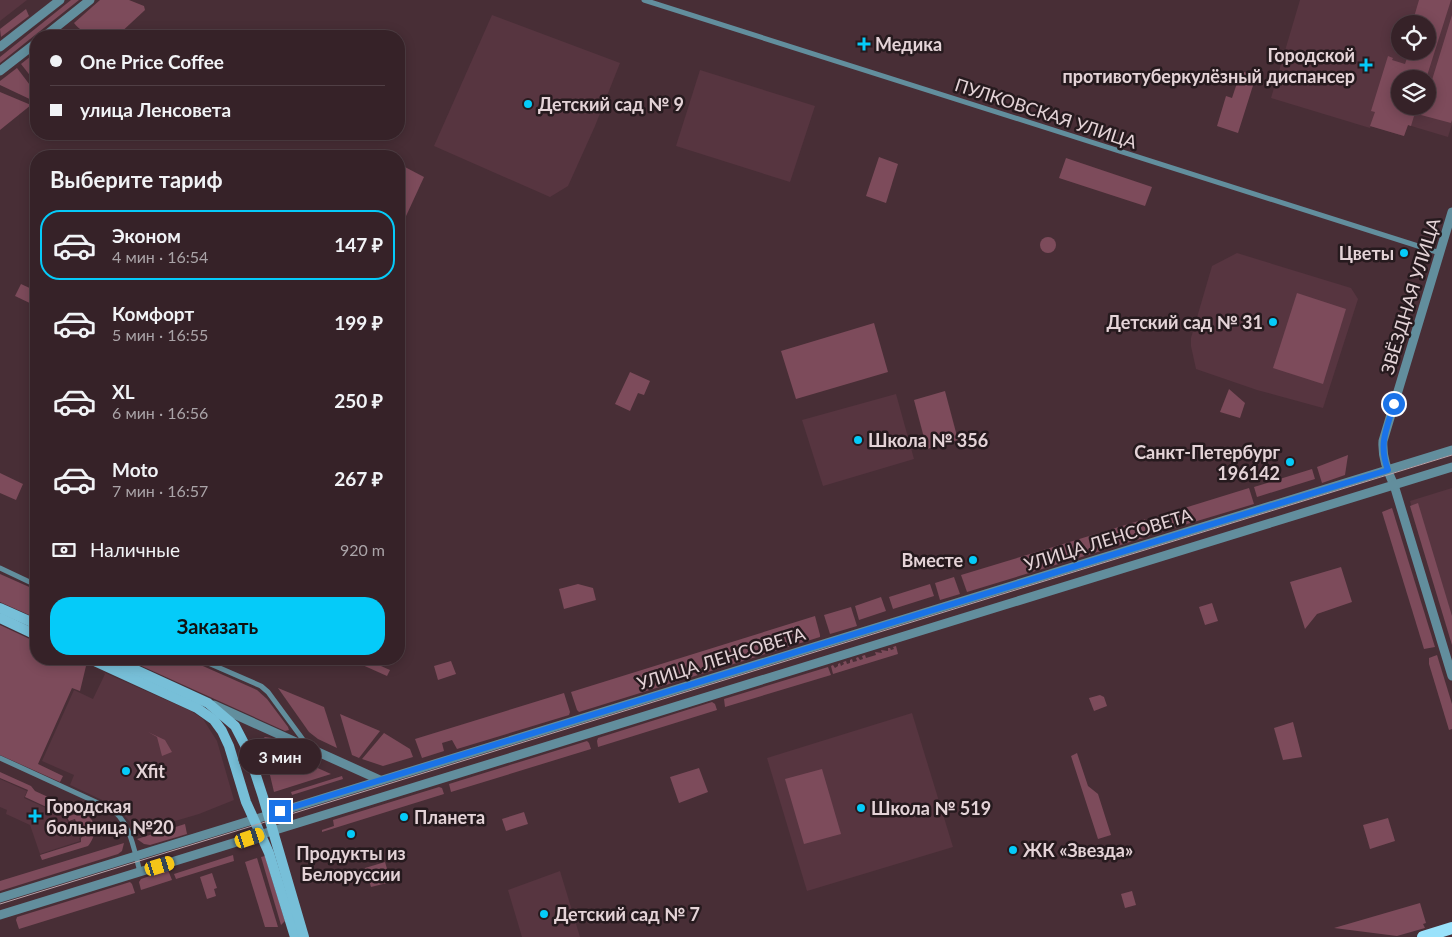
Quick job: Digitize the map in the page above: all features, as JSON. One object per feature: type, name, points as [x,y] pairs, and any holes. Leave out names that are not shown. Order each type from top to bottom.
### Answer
[{"type":"main road","points":[[0,608],[30,621]]},
{"type":"main road","points":[[0,618],[30,631]]},
{"type":"main road","points":[[103,665],[204,712],[214,720],[222,731],[230,746],[246,802],[269,853],[295,937]]},
{"type":"main road","points":[[125,665],[208,703],[229,719],[240,733],[269,814],[304,937]]},
{"type":"main road","points":[[1423,937],[1452,928]]},
{"type":"street","points":[[0,47],[60,0]]},
{"type":"street","points":[[52,30],[90,0]]},
{"type":"street","name":"ПУЛКОВСКАЯ УЛИЦА","points":[[644,0],[1440,253]]},
{"type":"street","points":[[0,71],[30,48]]},
{"type":"street","name":"ЗВЁЗДНАЯ УЛИЦА","points":[[1452,212],[1383,440],[1383,458],[1394,485],[1452,676]]},
{"type":"street","name":"УЛИЦА ЛЕНСОВЕТА","points":[[0,898],[1452,450]]},
{"type":"street","name":"УЛИЦА ЛЕНСОВЕТА","points":[[0,915],[1452,467]]},
{"type":"street","points":[[0,568],[30,582]]},
{"type":"street","points":[[213,665],[261,686],[268,692],[309,748]]},
{"type":"street","points":[[208,703],[380,780],[385,796]]},
{"type":"street","points":[[0,758],[119,814],[126,825],[140,872]]},
{"type":"shaded area","points":[[0,0],[27,0],[0,21]]},
{"type":"shaded area","points":[[71,0],[79,0],[41,30],[34,30]]},
{"type":"shaded area","points":[[100,0],[129,0],[144,6],[145,10],[123,30],[81,30],[74,23]]},
{"type":"shaded area","name":"Городской противотуберкулёзный диспансер","points":[[1300,0],[1452,0],[1452,124],[1448,137],[1408,125],[1404,136],[1371,126],[1370,128],[1271,98]]},
{"type":"shaded area","points":[[1419,0],[1451,0],[1436,47],[1436,15],[1415,15]]},
{"type":"shaded area","points":[[26,9],[29,16],[1,37],[0,29]]},
{"type":"shaded area","name":"Детский сад № 9","points":[[492,15],[620,63],[595,126],[568,186],[550,197],[434,146]]},
{"type":"shaded area","points":[[1452,15],[1451,123],[1421,115],[1436,115],[1435,70]]},
{"type":"shaded area","points":[[30,33],[30,39],[0,63],[0,57]]},
{"type":"shaded area","points":[[1388,56],[1391,57],[1391,60],[1405,64],[1406,60],[1432,60],[1429,70],[1391,70],[1391,115],[1414,115],[1411,126],[1408,125],[1404,136],[1370,126],[1375,112],[1371,111]]},
{"type":"shaded area","points":[[30,57],[30,75],[21,64]]},
{"type":"shaded area","points":[[17,68],[30,85],[30,99],[0,85],[0,81]]},
{"type":"shaded area","points":[[700,70],[815,106],[790,182],[676,146]]},
{"type":"shaded area","points":[[1241,71],[1256,76],[1238,133],[1217,126],[1226,96],[1232,98]]},
{"type":"shaded area","points":[[0,92],[30,105],[30,106],[0,130]]},
{"type":"shaded area","points":[[879,157],[898,164],[886,203],[866,196]]},
{"type":"shaded area","points":[[1066,158],[1152,187],[1145,206],[1059,178]]},
{"type":"shaded area","points":[[405,167],[424,177],[405,218]]},
{"type":"shaded area","points":[[1048,237],[1054,239],[1056,245],[1054,251],[1048,253],[1042,251],[1040,245],[1042,239]]},
{"type":"shaded area","name":"Детский сад № 31","points":[[1237,253],[1351,288],[1358,299],[1323,408],[1257,390],[1196,369],[1191,338],[1212,266]]},
{"type":"shaded area","points":[[21,284],[30,288],[30,303],[15,296]]},
{"type":"shaded area","points":[[1297,293],[1346,309],[1323,384],[1273,368]]},
{"type":"shaded area","points":[[874,323],[888,372],[796,399],[781,351]]},
{"type":"shaded area","points":[[630,372],[650,381],[644,395],[638,393],[630,411],[615,404]]},
{"type":"shaded area","points":[[1229,389],[1245,403],[1240,418],[1220,412]]},
{"type":"shaded area","points":[[945,391],[958,440],[927,449],[914,400]]},
{"type":"shaded area","name":"Школа № 356","points":[[896,394],[914,459],[823,486],[802,420]]},
{"type":"shaded area","points":[[1348,455],[1345,475],[1322,483],[1317,467]]},
{"type":"shaded area","points":[[1312,469],[1315,479],[1257,497],[1254,487]]},
{"type":"shaded area","points":[[0,473],[23,484],[16,500],[0,493]]},
{"type":"shaded area","points":[[1249,488],[1254,504],[1157,533],[1152,518]]},
{"type":"shaded area","points":[[1452,488],[1452,640],[1410,501]]},
{"type":"shaded area","points":[[1418,503],[1452,616],[1452,645],[1410,506]]},
{"type":"shaded area","points":[[1392,508],[1435,647],[1424,649],[1382,512]]},
{"type":"shaded area","points":[[1145,519],[1150,536],[967,592],[961,575]]},
{"type":"shaded area","points":[[1341,567],[1352,602],[1317,614],[1305,629],[1290,582]]},
{"type":"shaded area","points":[[0,574],[30,587],[30,615],[0,602]]},
{"type":"shaded area","points":[[954,577],[960,594],[940,600],[935,583]]},
{"type":"shaded area","points":[[578,584],[593,588],[596,600],[564,609],[559,589]]},
{"type":"shaded area","points":[[930,584],[934,596],[893,609],[889,597]]},
{"type":"shaded area","points":[[881,597],[886,611],[859,620],[855,606]]},
{"type":"shaded area","points":[[1212,603],[1218,621],[1205,625],[1199,607]]},
{"type":"shaded area","points":[[851,607],[857,626],[830,634],[824,615]]},
{"type":"shaded area","points":[[815,616],[820,637],[579,712],[577,710],[571,692]]},
{"type":"shaded area","points":[[0,625],[30,639],[30,665],[86,666],[80,691],[72,688],[38,764],[63,776],[60,782],[0,755]]},
{"type":"shaded area","points":[[896,646],[898,654],[833,674],[831,666],[833,665],[835,668],[840,663],[841,666],[844,664],[843,662],[850,663],[852,659],[853,662],[857,661],[856,658],[858,657],[860,660],[863,659],[862,656],[865,655],[866,658],[876,655],[875,652],[882,653],[881,650],[888,651],[888,648],[891,650]]},
{"type":"shaded area","points":[[1437,655],[1452,704],[1452,729],[1449,730],[1429,664],[1429,658]]},
{"type":"shaded area","points":[[451,661],[456,674],[438,680],[434,666]]},
{"type":"shaded area","points":[[139,665],[201,665],[257,690],[267,699],[288,727],[289,730],[285,731]]},
{"type":"shaded area","points":[[362,665],[379,665],[390,670],[387,676]]},
{"type":"shaded area","points":[[828,667],[831,675],[725,707],[724,699]]},
{"type":"shaded area","points":[[103,672],[191,711],[203,719],[217,741],[234,800],[199,814],[134,833],[130,822],[117,807],[70,785],[74,775],[42,761],[74,690],[93,699],[105,674]]},
{"type":"shaded area","points":[[278,688],[324,707],[337,748],[318,739],[309,732]]},
{"type":"shaded area","points":[[564,693],[570,712],[569,715],[457,749],[452,740],[442,743],[444,751],[422,758],[415,739]]},
{"type":"shaded area","points":[[1100,695],[1104,697],[1107,706],[1094,711],[1089,698]]},
{"type":"shaded area","points":[[712,702],[717,710],[598,747],[598,738]]},
{"type":"shaded area","name":"Школа № 519","points":[[912,713],[953,847],[807,891],[767,758]]},
{"type":"shaded area","points":[[340,714],[380,731],[359,758],[352,755]]},
{"type":"shaded area","points":[[1293,722],[1302,757],[1283,760],[1274,728]]},
{"type":"shaded area","points":[[148,732],[165,740],[172,752],[162,756],[157,737]]},
{"type":"shaded area","points":[[384,733],[410,749],[413,757],[383,766],[362,759]]},
{"type":"shaded area","points":[[265,737],[272,738],[271,747],[331,774],[274,792],[265,754],[262,754],[260,747],[261,740]]},
{"type":"shaded area","points":[[587,741],[591,749],[451,792],[449,784]]},
{"type":"shaded area","points":[[1077,753],[1088,786],[1098,794],[1111,835],[1098,839],[1071,756]]},
{"type":"shaded area","points":[[699,768],[708,792],[679,803],[670,777]]},
{"type":"shaded area","points":[[822,769],[841,834],[804,844],[785,779]]},
{"type":"shaded area","points":[[0,772],[31,786],[35,791],[59,802],[55,811],[25,797],[28,790],[0,778]]},
{"type":"shaded area","points":[[342,776],[343,779],[292,795],[291,792]]},
{"type":"shaded area","name":"Городская больница №20","points":[[0,779],[27,791],[24,798],[66,818],[68,822],[74,820],[75,824],[83,826],[85,833],[79,838],[80,841],[40,854],[30,825],[6,814],[7,810],[0,807]]},
{"type":"shaded area","points":[[439,787],[442,788],[444,794],[322,832],[322,830],[334,826],[333,820]]},
{"type":"shaded area","points":[[81,812],[90,818],[95,829],[88,846],[42,860],[40,855],[81,842],[81,838],[86,833],[84,827],[76,822],[75,819],[69,821],[67,817]]},
{"type":"shaded area","points":[[524,812],[528,824],[506,831],[502,819]]},
{"type":"shaded area","points":[[1388,818],[1395,841],[1370,849],[1363,825]]},
{"type":"shaded area","points":[[185,824],[187,834],[150,845],[144,844],[137,839]]},
{"type":"shaded area","points":[[124,843],[122,851],[118,854],[0,891],[0,881]]},
{"type":"shaded area","points":[[233,855],[234,861],[176,879],[174,874]]},
{"type":"shaded area","points":[[265,856],[285,921],[281,925],[261,857]]},
{"type":"shaded area","points":[[257,858],[278,927],[265,927],[245,862]]},
{"type":"shaded area","points":[[385,862],[391,882],[371,887],[365,868]]},
{"type":"shaded area","points":[[168,870],[172,880],[141,890],[139,882],[141,879]]},
{"type":"shaded area","name":"Детский сад № 7","points":[[560,871],[580,937],[522,937],[508,890]]},
{"type":"shaded area","points":[[212,873],[217,888],[214,889],[216,896],[207,899],[200,877]]},
{"type":"shaded area","points":[[130,882],[135,893],[19,929],[17,917]]},
{"type":"shaded area","points":[[1132,891],[1136,905],[1125,908],[1121,894]]},
{"type":"shaded area","points":[[1420,903],[1426,923],[1423,924],[1425,928],[1397,936],[1334,928]]},
{"type":"tram line","points":[[0,904],[1452,455]]},
{"type":"place","name":"Медика","points":[[864,44]]},
{"type":"place","name":"Городской противотуберкулёзный диспансер","points":[[1366,65]]},
{"type":"place","name":"Детский сад № 9","points":[[528,104]]},
{"type":"place","name":"Цветы","points":[[1404,253]]},
{"type":"place","name":"Детский сад № 31","points":[[1273,322]]},
{"type":"place","name":"Школа № 356","points":[[858,440]]},
{"type":"place","name":"Санкт-Петербург 196142","points":[[1290,462]]},
{"type":"place","name":"Вместе","points":[[973,560]]},
{"type":"place","name":"Xfit","points":[[126,771]]},
{"type":"place","name":"Школа № 519","points":[[861,808]]},
{"type":"place","name":"Городская больница №20","points":[[35,816]]},
{"type":"place","name":"Планета","points":[[404,817]]},
{"type":"place","name":"Продукты из Белоруссии","points":[[351,834]]},
{"type":"place","name":"ЖК «Звезда»","points":[[1013,850]]},
{"type":"place","name":"Детский сад № 7","points":[[544,914]]},
{"type":"route","points":[[280,811],[1388,470],[1383,458],[1382,449],[1394,404]]}]
